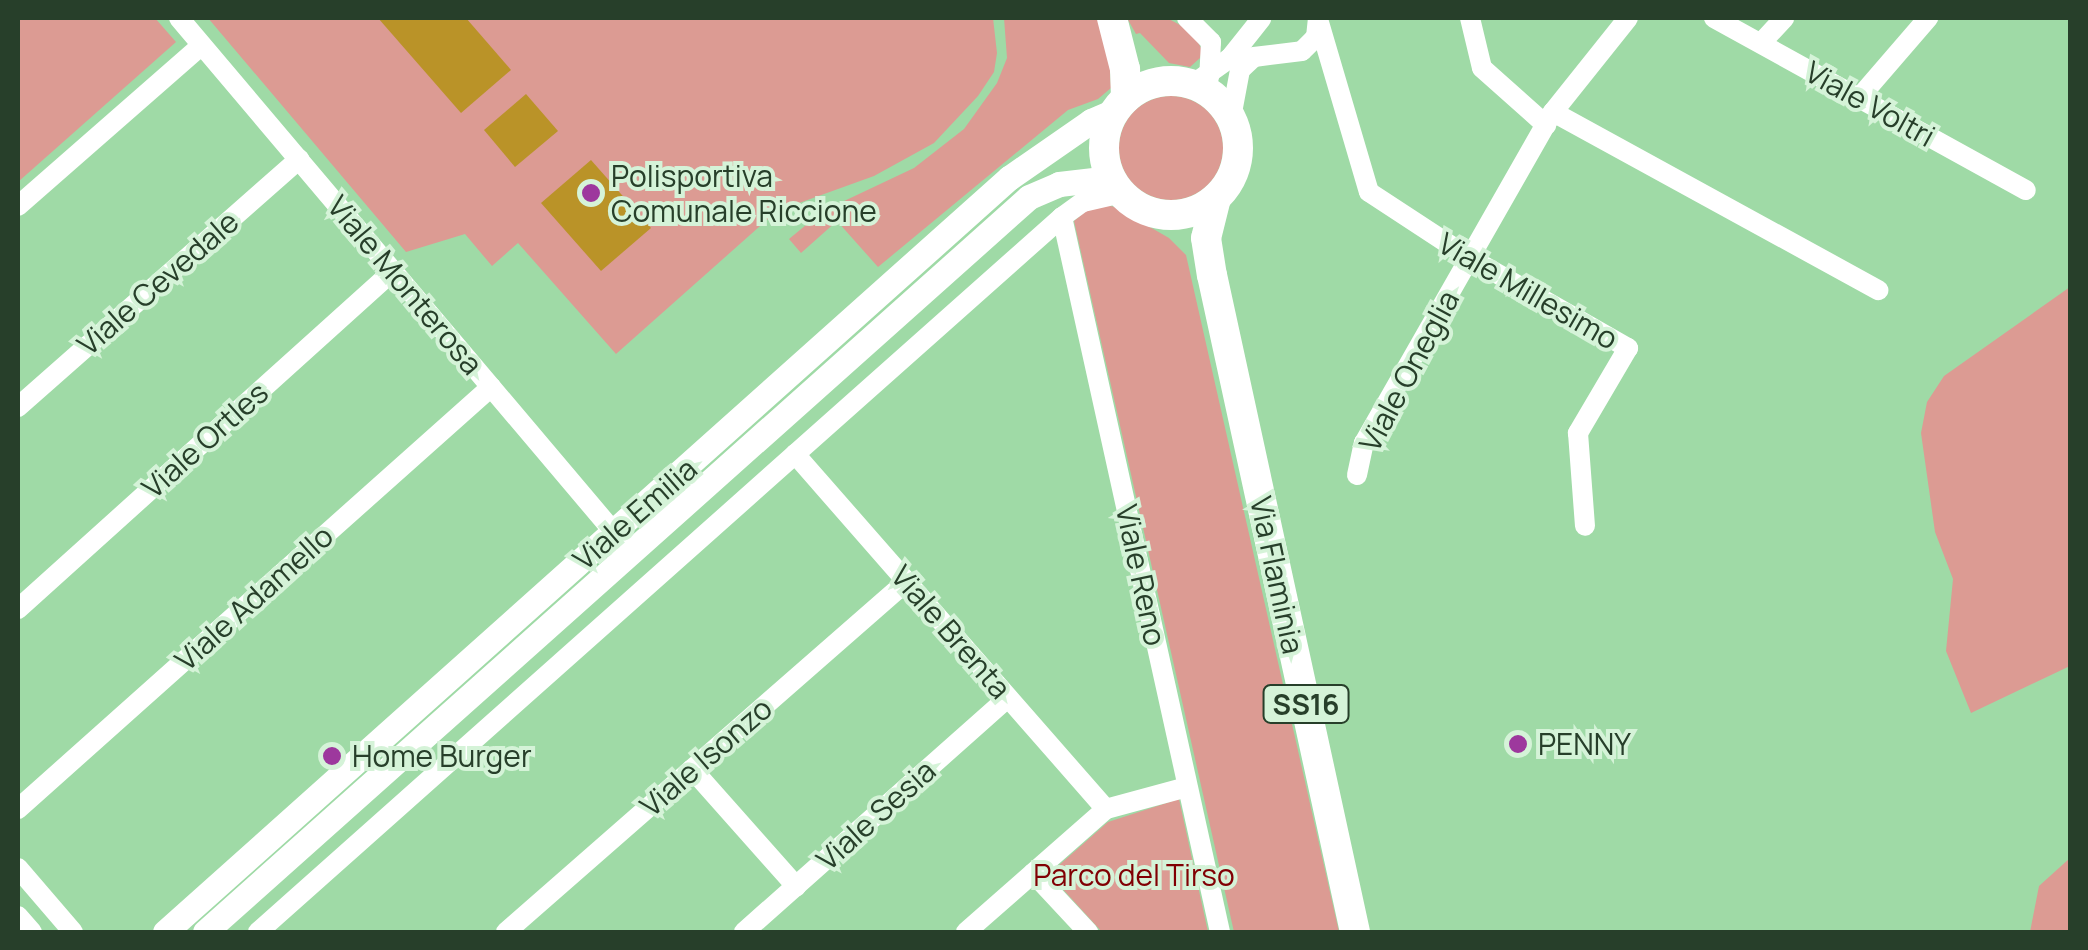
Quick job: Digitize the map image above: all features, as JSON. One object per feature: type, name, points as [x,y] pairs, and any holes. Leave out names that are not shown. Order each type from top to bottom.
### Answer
[{"type":"main road","points":[[1114,22],[1140,60],[1192,81],[1221,104],[1231,118]]},
{"type":"main road","points":[[1114,22],[1121,105]]},
{"type":"main road","points":[[1116,185],[1104,144],[1121,105],[1141,88],[1192,81]]},
{"type":"main road","name":"SS16","points":[[1216,198],[1234,169],[1238,152],[1231,118]]},
{"type":"main road","name":"SS16","points":[[1116,185],[1150,212]]},
{"type":"main road","points":[[1150,212],[1184,214],[1216,198]]},
{"type":"main road","name":"Via Flaminia","points":[[1216,198],[1206,238],[1212,276],[1355,932]]},
{"type":"main road","name":"Via Flaminia","points":[[1150,212],[1185,240],[1212,276]]},
{"type":"street","name":"Viale Monterosa","points":[[179,18],[631,552]]},
{"type":"street","points":[[1188,18],[1211,42],[1192,81]]},
{"type":"street","points":[[1192,81],[1261,18]]},
{"type":"street","points":[[1261,18],[1262,36],[1292,52]]},
{"type":"street","points":[[1292,52],[1316,38],[1318,18]]},
{"type":"street","name":"Viale Millesimo","points":[[1318,18],[1368,192],[1470,258],[1628,348],[1578,433],[1585,526]]},
{"type":"street","points":[[1470,18],[1482,68],[1550,119],[1878,290]]},
{"type":"street","name":"Viale Oneglia","points":[[1357,475],[1364,443],[1550,119],[1628,18]]},
{"type":"street","name":"Viale Voltri","points":[[1714,18],[2026,190]]},
{"type":"street","points":[[1761,44],[1784,18]]},
{"type":"street","points":[[1859,98],[1928,18]]},
{"type":"street","points":[[18,206],[202,45]]},
{"type":"street","points":[[1231,118],[1240,70],[1254,57],[1292,52],[1320,57],[1338,79]]},
{"type":"street","name":"Viale Emilia","points":[[165,932],[1009,178],[1121,105]]},
{"type":"street","name":"Viale Cevedale","points":[[18,407],[298,159]]},
{"type":"street","name":"Viale Emilia","points":[[205,932],[1029,196],[1059,184],[1116,185]]},
{"type":"street","name":"Viale Emilia","points":[[258,932],[1062,217],[1116,185]]},
{"type":"street","name":"Viale Reno","points":[[1062,217],[1220,932]]},
{"type":"street","name":"Viale Ortles","points":[[18,609],[394,272]]},
{"type":"street","name":"Viale Adamello","points":[[18,809],[491,387]]},
{"type":"street","name":"Viale Brenta","points":[[796,454],[1106,809]]},
{"type":"street","name":"Viale Isonzo","points":[[506,932],[906,581]]},
{"type":"street","name":"Viale Sesia","points":[[744,932],[1008,698]]},
{"type":"street","points":[[692,769],[796,886]]},
{"type":"street","points":[[966,932],[1106,809],[1188,787]]},
{"type":"street","points":[[18,868],[73,932]]},
{"type":"street","points":[[1033,873],[1088,932]]},
{"type":"street","points":[[18,916],[32,932]]},
{"type":"green space","points":[[18,18],[155,18],[176,42],[18,182]]},
{"type":"green space","name":"Polisportiva Comunale Riccione","points":[[208,18],[993,18],[997,53],[994,72],[978,96],[934,143],[874,176],[777,211],[616,354],[518,243],[492,266],[465,234],[406,252]]},
{"type":"green space","points":[[1004,18],[1097,18],[1109,53],[1111,88],[1098,99],[1068,110],[878,267],[837,221],[801,253],[789,239],[823,211],[914,168],[964,129],[997,83],[1007,58]]},
{"type":"green space","points":[[1127,18],[1167,18],[1193,32],[1202,50],[1200,58],[1190,67],[1169,63],[1140,33],[1136,34]]},
{"type":"green space","points":[[1171,96],[1191,100],[1208,111],[1219,128],[1223,148],[1219,168],[1208,185],[1191,196],[1171,200],[1151,196],[1134,185],[1123,168],[1119,148],[1123,128],[1134,111],[1151,100]]},
{"type":"green space","points":[[1096,203],[1115,207],[1169,238],[1186,255],[1339,932],[1234,932],[1074,221]]},
{"type":"green space","points":[[2070,287],[2070,666],[1971,713],[1946,651],[1953,579],[1935,532],[1921,433],[1927,402],[1944,376]]},
{"type":"green space","name":"Parco del Tirso","points":[[1179,799],[1208,932],[1102,932],[1049,874],[1108,822]]},
{"type":"green space","points":[[2070,858],[2070,932],[2030,932],[2039,886]]},
{"type":"shaded area","points":[[378,18],[466,18],[511,70],[461,113]]},
{"type":"shaded area","points":[[526,94],[558,131],[515,167],[484,130]]},
{"type":"shaded area","points":[[591,160],[651,228],[601,271],[541,203]]},
{"type":"place","name":"Polisportiva Comunale Riccione","points":[[591,193]]},
{"type":"place","name":"PENNY","points":[[1518,744]]},
{"type":"place","name":"Home Burger","points":[[332,756]]}]
